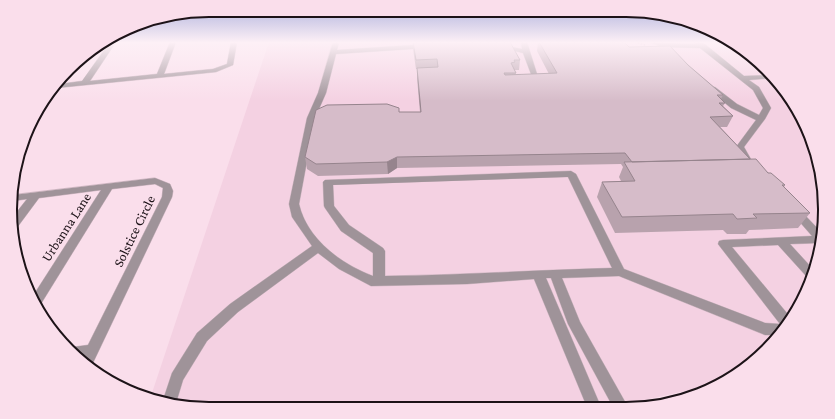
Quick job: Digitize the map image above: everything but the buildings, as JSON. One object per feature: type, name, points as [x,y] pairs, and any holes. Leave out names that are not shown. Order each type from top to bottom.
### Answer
[{"type":"street","points":[[84,84],[99,62]]},
{"type":"street","points":[[159,76],[165,62]]},
{"type":"street","points":[[63,86],[206,72],[226,68],[230,65],[231,62]]},
{"type":"street","points":[[330,62],[322,93],[311,118],[294,204],[297,217],[318,247],[343,266],[371,281],[467,279],[538,274],[620,272],[765,329],[776,330]]},
{"type":"street","points":[[529,62],[534,74]]},
{"type":"street","points":[[723,62],[756,89],[767,108],[761,119],[740,147],[745,158],[754,168]]},
{"type":"street","points":[[743,78],[765,77]]},
{"type":"street","points":[[705,83],[734,106],[761,119]]},
{"type":"street","points":[[379,281],[379,251],[345,228],[329,206],[328,182],[571,174],[620,272]]},
{"type":"street","name":"Solstice Circle","points":[[17,197],[155,181],[166,186],[168,193],[88,357]]},
{"type":"street","name":"Urbanna Lane","points":[[38,298],[110,186]]},
{"type":"street","points":[[17,220],[36,195]]},
{"type":"street","points":[[788,204],[816,234]]},
{"type":"street","points":[[784,318],[723,244],[815,238]]},
{"type":"street","points":[[781,241],[808,271]]},
{"type":"street","points":[[171,398],[178,378],[202,337],[234,308],[318,247]]},
{"type":"street","points":[[538,274],[592,402]]},
{"type":"street","points":[[555,274],[574,324],[618,402]]},
{"type":"shaded area","points":[[262,62],[748,62],[762,73],[786,103],[798,124],[808,148],[818,197],[818,222],[808,271],[798,295],[786,316],[762,346],[732,370],[711,382],[694,389],[636,402],[197,402],[152,393]]}]
